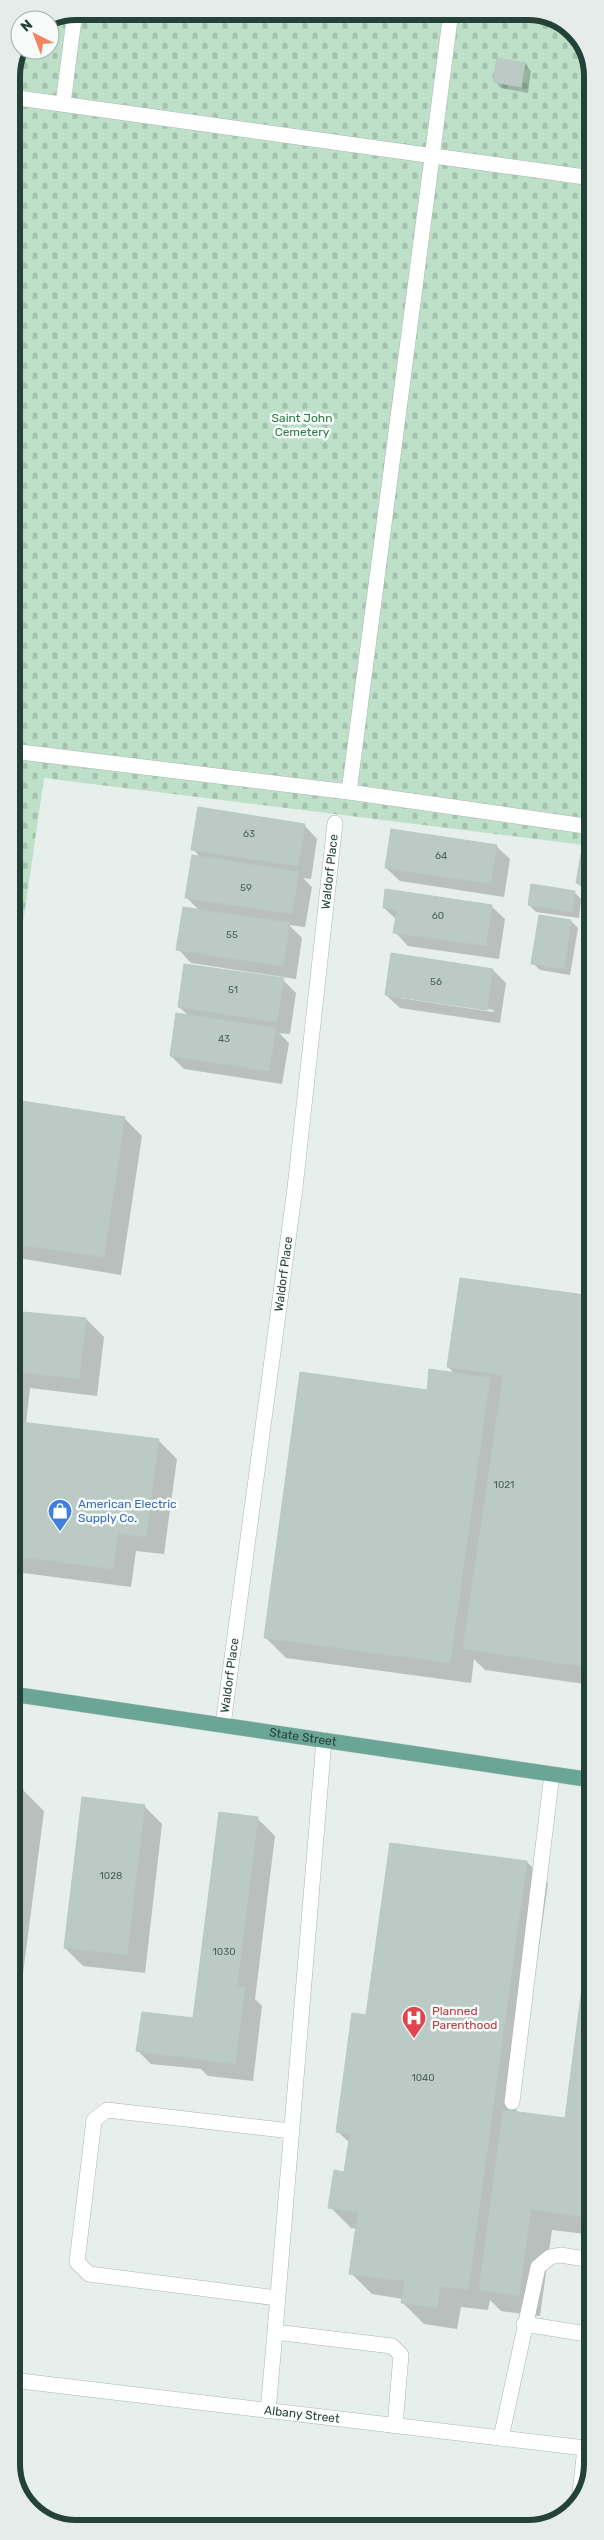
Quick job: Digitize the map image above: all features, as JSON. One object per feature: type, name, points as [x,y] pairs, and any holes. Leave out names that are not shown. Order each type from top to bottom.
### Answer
[{"type":"main road","name":"State Street","points":[[20,1695],[584,1779]]},
{"type":"street","points":[[63,104],[74,20]]},
{"type":"street","points":[[349,792],[449,20]]},
{"type":"street","points":[[20,98],[584,177]]},
{"type":"street","points":[[20,752],[349,792],[584,826]]},
{"type":"street","name":"Waldorf Place","points":[[223,1725],[295,1188],[335,823]]},
{"type":"street","points":[[268,2411],[324,1740]]},
{"type":"street","points":[[512,2102],[552,1774]]},
{"type":"street","points":[[277,2298],[89,2274],[77,2262],[94,2120],[107,2110],[292,2131]]},
{"type":"street","points":[[501,2438],[524,2324],[538,2267],[550,2257],[560,2255],[584,2259]]},
{"type":"street","points":[[524,2324],[584,2334]]},
{"type":"street","points":[[275,2332],[392,2346],[401,2355],[395,2426]]},
{"type":"street","name":"Albany Street","points":[[20,2381],[584,2448]]},
{"type":"green space","name":"Saint John Cemetery","points":[[76,20],[531,20],[549,24],[565,34],[572,42],[581,58],[584,76],[584,845],[44,778],[20,944],[22,60],[60,60],[60,22]]},
{"type":"building","points":[[497,58],[525,63],[521,87],[493,82]]},
{"type":"building","points":[[198,807],[305,824],[298,866],[191,850]]},
{"type":"building","points":[[391,829],[497,845],[491,884],[385,868]]},
{"type":"building","points":[[581,854],[584,854],[584,884],[576,883]]},
{"type":"building","points":[[192,855],[299,872],[292,914],[185,898]]},
{"type":"building","points":[[531,884],[575,891],[572,912],[528,905]]},
{"type":"building","points":[[385,889],[492,905],[486,946],[393,933],[397,910],[383,908]]},
{"type":"building","points":[[183,907],[290,923],[283,966],[176,950]]},
{"type":"building","points":[[539,915],[571,920],[564,969],[531,964]]},
{"type":"building","points":[[391,953],[493,969],[487,1010],[385,995]]},
{"type":"building","points":[[184,964],[284,978],[277,1022],[178,1007]]},
{"type":"building","points":[[176,1013],[276,1028],[269,1071],[170,1056]]},
{"type":"building","points":[[20,1101],[125,1117],[104,1257],[20,1245]]},
{"type":"building","points":[[460,1278],[584,1295],[584,1667],[463,1649],[503,1375],[447,1367]]},
{"type":"building","points":[[20,1312],[86,1318],[79,1379],[20,1372]]},
{"type":"building","points":[[429,1369],[490,1378],[450,1663],[264,1638],[300,1372],[427,1390]]},
{"type":"building","points":[[20,1422],[159,1439],[146,1537],[118,1533],[113,1569],[20,1557]]},
{"type":"building","points":[[20,1788],[23,1788],[20,1812]]},
{"type":"building","points":[[82,1797],[145,1805],[127,1955],[64,1948]]},
{"type":"building","points":[[219,1812],[258,1817],[237,1986],[245,1987],[235,2064],[188,2058]]},
{"type":"building","points":[[390,1843],[527,1861],[468,2290],[440,2286],[437,2308],[401,2303],[405,2281],[349,2274],[358,2212],[328,2208],[334,2170],[344,2172],[350,2134],[336,2132],[352,2013],[366,2015]]},
{"type":"building","points":[[584,1972],[584,2217],[531,2209],[519,2295],[479,2290],[503,2110],[565,2118]]},
{"type":"building","points":[[142,2012],[193,2018],[188,2058],[136,2051]]},
{"type":"place","name":"American Electric Supply Co.","points":[[60,1532]]},
{"type":"place","name":"Planned Parenthood","points":[[414,2039]]}]
